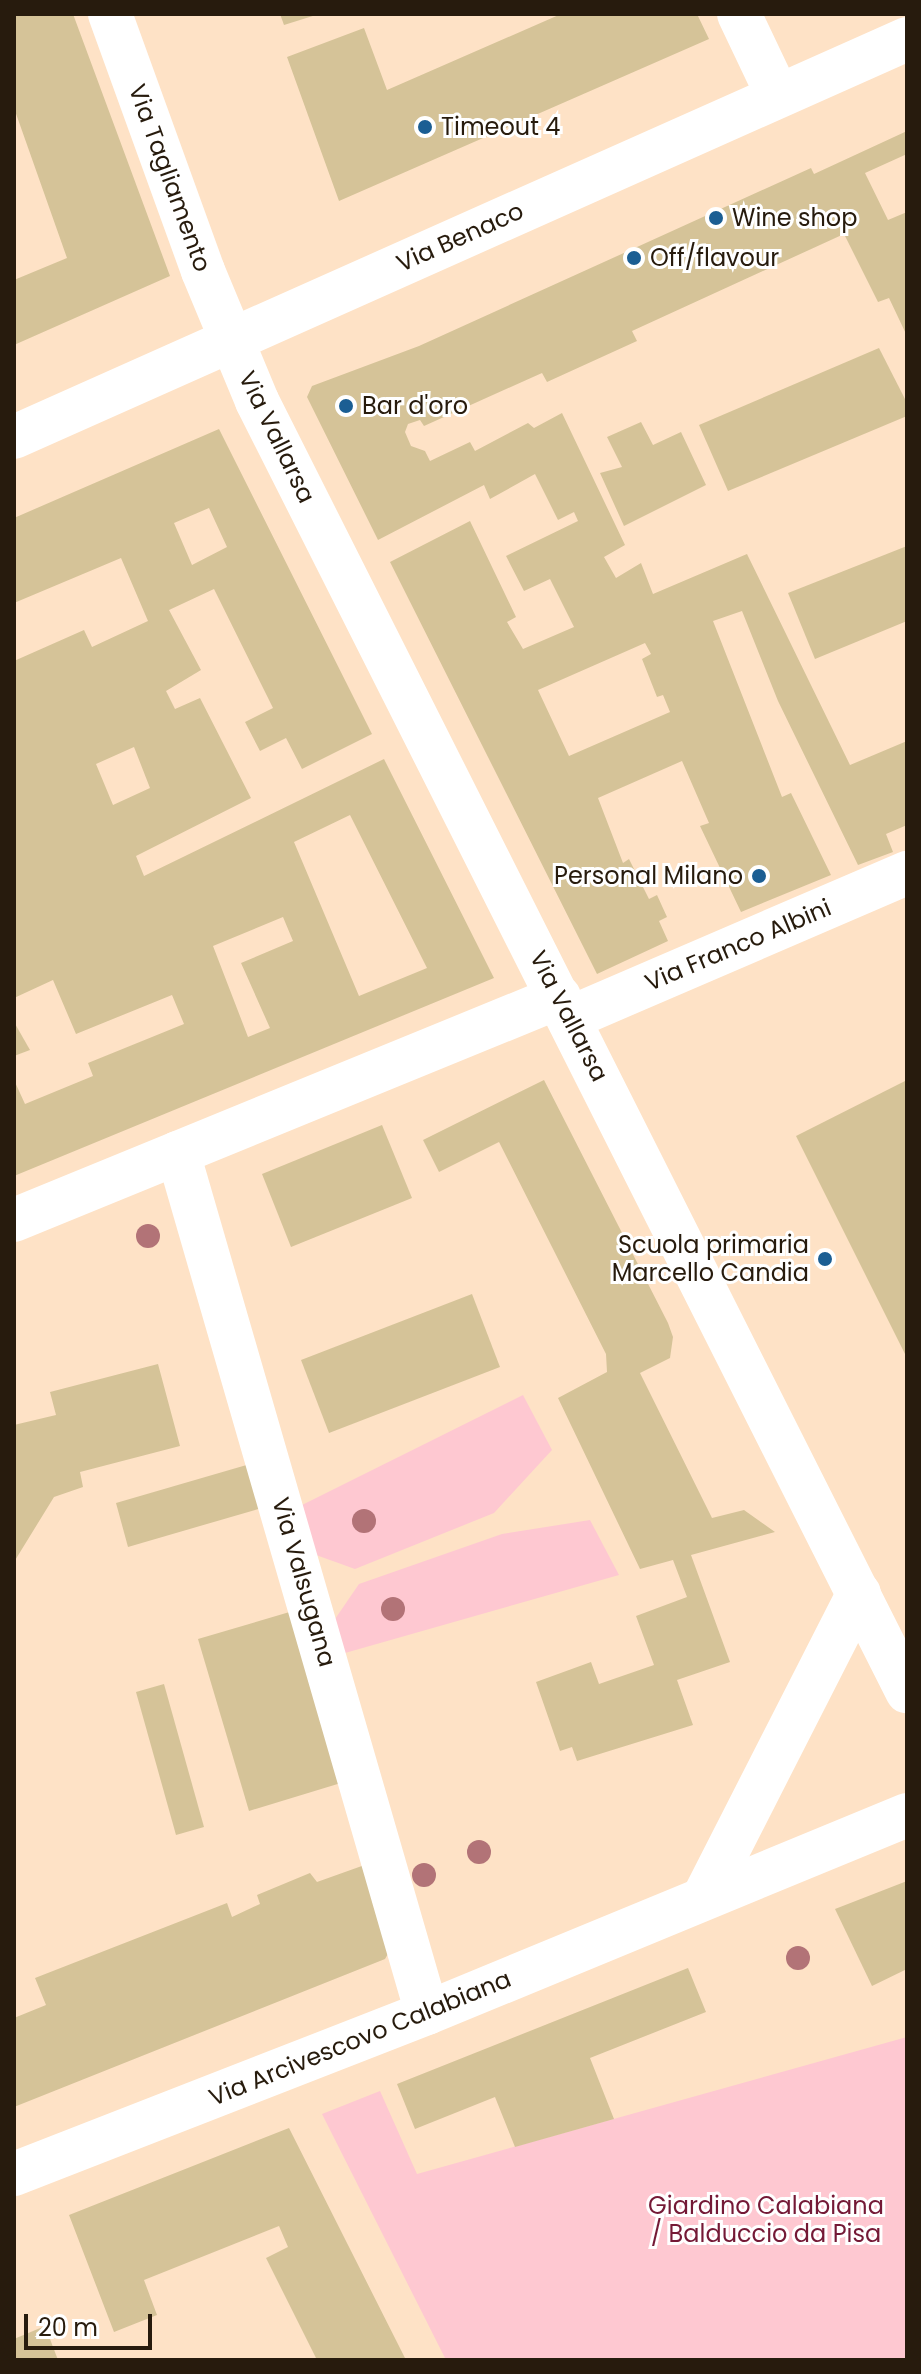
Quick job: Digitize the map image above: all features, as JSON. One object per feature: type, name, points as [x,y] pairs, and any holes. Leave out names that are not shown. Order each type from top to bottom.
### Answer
[{"type":"street","name":"Via Tagliamento","points":[[110,14],[231,341]]},
{"type":"street","points":[[739,14],[777,94]]},
{"type":"street","name":"Via Benaco","points":[[14,437],[777,94],[907,39]]},
{"type":"street","name":"Via Vallarsa","points":[[231,341],[907,1691]]},
{"type":"street","name":"Via Franco Albini","points":[[564,1008],[907,873]]},
{"type":"street","points":[[14,1220],[178,1153],[564,1008]]},
{"type":"street","name":"Via Valsugana","points":[[178,1153],[427,2013]]},
{"type":"street","points":[[704,1897],[859,1593]]},
{"type":"street","name":"Via Arcivescovo Calabiana","points":[[14,2174],[427,2013],[907,1815]]},
{"type":"green space","points":[[523,1395],[552,1450],[494,1513],[355,1569],[316,1555],[302,1505]]},
{"type":"green space","points":[[590,1520],[619,1575],[345,1653],[335,1619],[359,1584],[502,1534]]},
{"type":"green space","name":"Giardino Calabiana / Balduccio da Pisa","points":[[907,2037],[907,2360],[446,2360],[322,2114],[380,2091],[417,2174]]},
{"type":"building","points":[[14,14],[73,14],[170,276],[14,345],[14,280],[67,258],[14,108]]},
{"type":"building","points":[[280,14],[316,14],[316,15],[284,25]]},
{"type":"building","points":[[561,14],[697,14],[709,39],[339,201],[287,57],[364,28],[387,90]]},
{"type":"building","points":[[907,131],[907,154],[865,173],[888,220],[907,212],[907,336],[889,298],[878,302],[844,234],[632,331],[637,341],[547,382],[542,373],[424,426],[420,420],[408,424],[405,432],[411,446],[425,451],[430,461],[470,442],[475,451],[528,423],[534,428],[562,413],[625,545],[604,557],[616,578],[641,563],[653,594],[747,554],[850,765],[907,741],[907,825],[886,834],[893,852],[858,865],[778,701],[742,611],[713,621],[782,797],[791,793],[831,875],[741,912],[700,826],[709,823],[682,761],[598,798],[623,863],[629,859],[649,899],[657,895],[667,917],[659,921],[668,941],[597,974],[390,562],[470,521],[516,617],[507,622],[523,649],[574,627],[550,579],[524,591],[506,556],[578,521],[574,512],[558,520],[535,474],[490,499],[484,485],[378,540],[307,397],[312,386],[419,346],[811,168],[814,174]],"holes":[[[645,643],[651,654],[642,659],[657,697],[663,695],[670,712],[569,756],[538,690]]]},
{"type":"building","points":[[879,348],[907,403],[907,416],[728,491],[699,425]]},
{"type":"building","points":[[641,422],[653,445],[681,432],[706,485],[624,526],[600,473],[622,467],[607,437]]},
{"type":"building","points":[[219,429],[372,734],[302,769],[286,738],[260,751],[245,722],[273,708],[214,589],[169,610],[201,670],[166,691],[175,709],[200,698],[251,798],[136,856],[144,876],[384,759],[494,978],[14,1176],[14,1080],[25,1104],[93,1076],[88,1063],[184,1024],[172,995],[76,1034],[53,980],[14,998],[14,661],[84,630],[92,647],[148,621],[121,558],[14,603],[14,518]],"holes":[[[209,508],[227,547],[192,565],[174,523]],[[134,747],[150,788],[113,805],[96,764]],[[350,815],[427,968],[359,996],[294,842]],[[283,917],[293,941],[241,963],[270,1028],[248,1037],[213,946]]]},
{"type":"building","points":[[907,546],[907,621],[815,659],[788,593]]},
{"type":"building","points":[[14,1022],[30,1050],[14,1056]]},
{"type":"building","points":[[544,1080],[668,1323],[673,1337],[670,1358],[640,1373],[712,1518],[744,1510],[775,1532],[691,1555],[730,1662],[677,1680],[693,1725],[577,1761],[572,1747],[560,1751],[536,1682],[591,1662],[599,1684],[654,1665],[636,1616],[687,1597],[673,1560],[640,1569],[558,1398],[607,1372],[606,1354],[499,1142],[439,1172],[423,1140]]},
{"type":"building","points":[[907,1080],[907,1358],[796,1136]]},
{"type":"building","points":[[382,1125],[412,1198],[291,1247],[262,1174]]},
{"type":"building","points":[[472,1294],[500,1367],[329,1433],[301,1360]]},
{"type":"building","points":[[158,1364],[180,1446],[80,1472],[83,1487],[54,1497],[14,1562],[14,1425],[56,1415],[50,1392]]},
{"type":"building","points":[[260,1461],[272,1505],[128,1547],[116,1503]]},
{"type":"building","points":[[303,1608],[354,1779],[249,1811],[198,1639]]},
{"type":"building","points":[[164,1684],[204,1827],[176,1835],[136,1692]]},
{"type":"building","points":[[373,1862],[397,1938],[385,1959],[14,2107],[14,2018],[46,2005],[35,1978],[227,1903],[232,1917],[260,1904],[257,1895],[310,1873],[317,1882]]},
{"type":"building","points":[[907,1881],[907,1969],[872,1986],[835,1909]]},
{"type":"building","points":[[688,1968],[706,2012],[590,2058],[614,2119],[515,2147],[495,2097],[415,2129],[397,2084]]},
{"type":"building","points":[[289,2128],[406,2360],[317,2360],[266,2258],[288,2247],[279,2226],[144,2280],[157,2315],[114,2332],[69,2215]]},
{"type":"building","points":[[45,2326],[58,2360],[14,2360],[14,2339]]},
{"type":"place","name":"Timeout 4","points":[[425,127]]},
{"type":"place","name":"Wine shop","points":[[716,218]]},
{"type":"place","name":"Off/flavour","points":[[634,258]]},
{"type":"place","name":"Bar d'oro","points":[[346,406]]},
{"type":"place","name":"Personal Milano","points":[[759,876]]},
{"type":"place","name":"Scuola primaria Marcello Candia","points":[[825,1259]]}]
